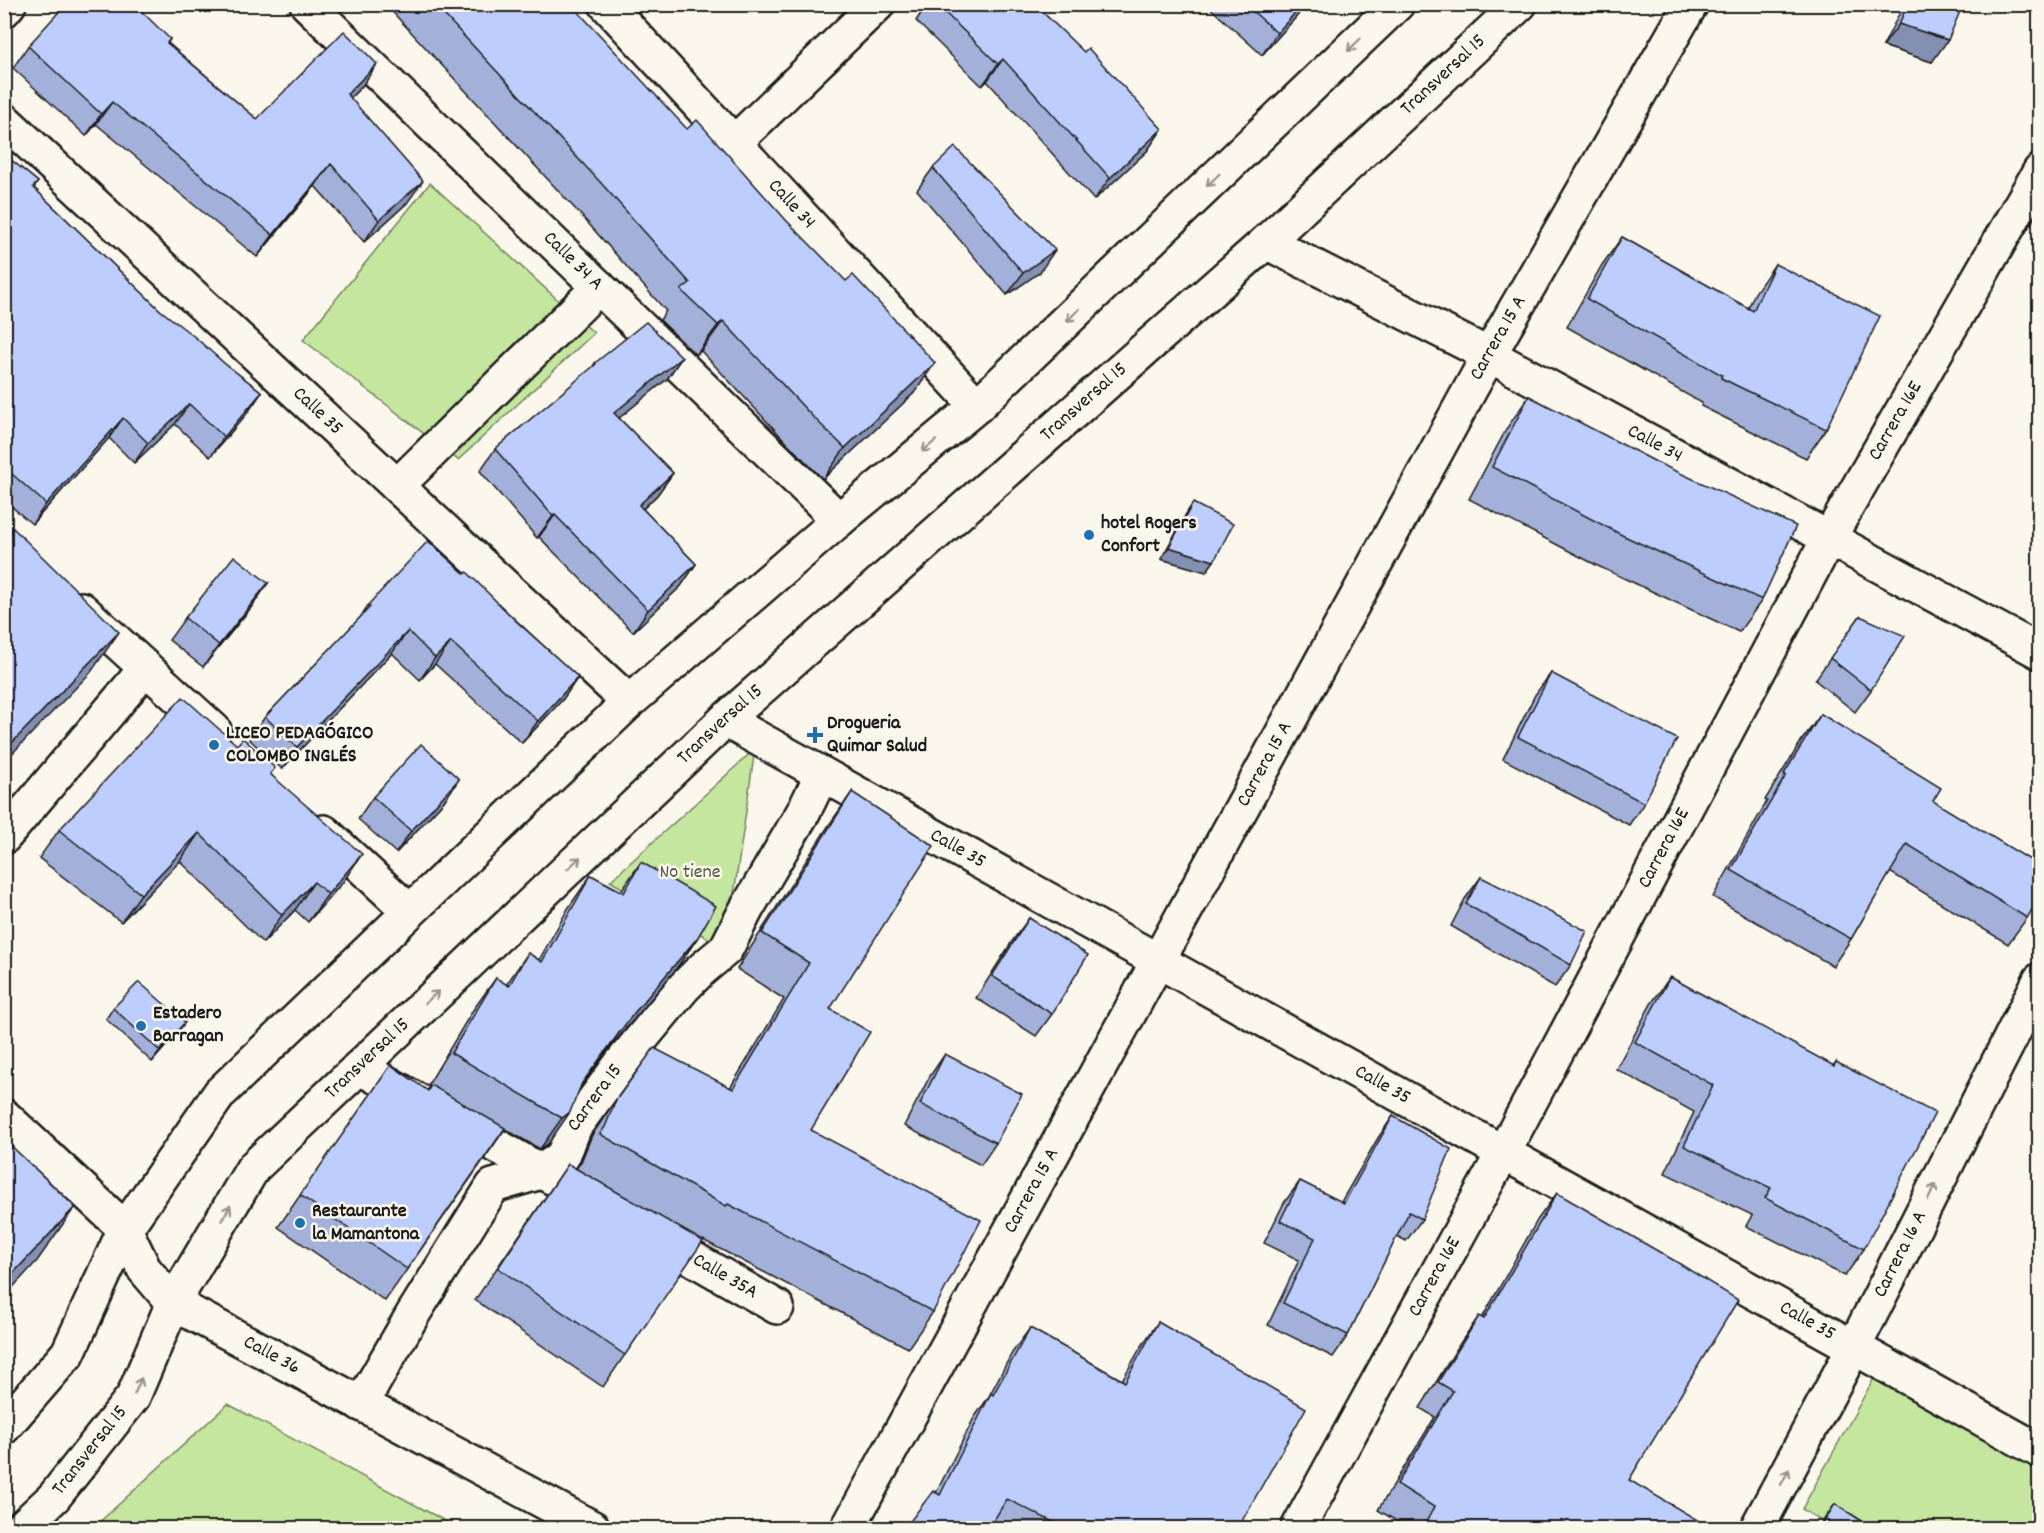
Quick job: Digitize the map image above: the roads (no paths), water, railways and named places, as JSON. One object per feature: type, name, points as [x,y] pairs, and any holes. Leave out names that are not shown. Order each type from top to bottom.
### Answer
[{"type":"street","points":[[4,9],[9,4]]},
{"type":"street","name":"Calle 34 A","points":[[307,4],[839,520]]},
{"type":"street","name":"Calle 34","points":[[606,4],[977,406]]},
{"type":"street","points":[[734,143],[878,4]]},
{"type":"street","points":[[4,1427],[68,1353],[126,1229],[220,1093],[629,702],[839,520],[977,406],[1396,4]]},
{"type":"street","name":"Transversal 15","points":[[21,1528],[54,1497],[133,1397],[173,1303],[253,1168],[725,720],[1266,242],[1520,4]]},
{"type":"street","name":"Carrera 15 A","points":[[848,1528],[1489,355],[1691,4]]},
{"type":"street","name":"Calle 35","points":[[4,120],[629,702]]},
{"type":"street","name":"Carrera 16E","points":[[1298,1528],[1503,1153],[1830,538],[2040,171]]},
{"type":"street","name":"Calle 34","points":[[1266,242],[1489,355],[2040,652]]},
{"type":"street","points":[[397,486],[599,287]]},
{"type":"street","points":[[58,587],[234,749]]},
{"type":"street","points":[[4,837],[146,668]]},
{"type":"street","name":"Calle 35","points":[[725,720],[2040,1451]]},
{"type":"street","name":"Carrera 15","points":[[361,1404],[413,1314],[493,1186],[541,1172],[563,1156],[575,1126],[638,1042],[689,981],[726,949],[805,809],[822,774]]},
{"type":"street","points":[[304,814],[409,911]]},
{"type":"street","name":"Carrera 16 A","points":[[1757,1528],[1854,1347],[2040,980]]},
{"type":"street","points":[[359,1067],[582,1195]]},
{"type":"street","name":"Calle 36","points":[[4,1116],[126,1229],[144,1269],[173,1303],[593,1528]]},
{"type":"street","name":"Calle 35A","points":[[623,1219],[777,1307]]},
{"type":"place","name":"hotel Rogers Confort","points":[[1089,535]]},
{"type":"place","name":"Drogueria Quimar Salud","points":[[815,735]]},
{"type":"place","name":"LICEO PEDAGÓGICO COLOMBO INGLÉS","points":[[214,745]]},
{"type":"place","name":"Estadero Barragan","points":[[141,1026]]},
{"type":"place","name":"Restaurante la Mamantona","points":[[300,1223]]},
{"type":"park label","name":"No tiene","points":[[690,873]]}]
